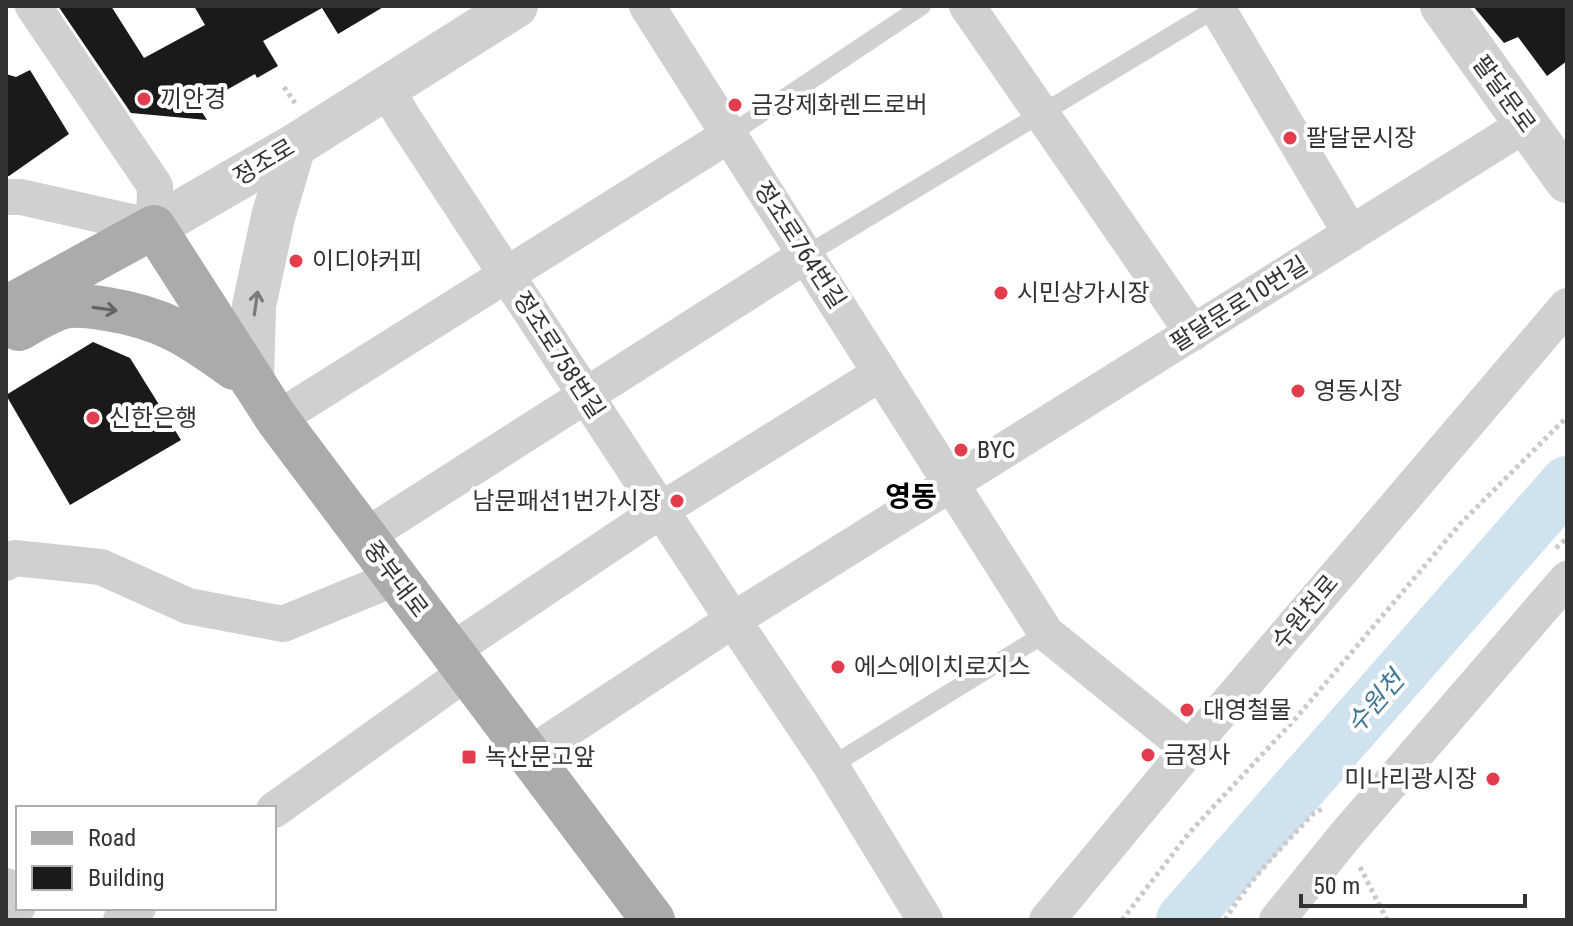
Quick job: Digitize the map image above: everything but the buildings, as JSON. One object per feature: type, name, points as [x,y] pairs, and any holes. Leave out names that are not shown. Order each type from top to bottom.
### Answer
[{"type":"main road","name":"정조로","points":[[6,308],[154,227]]},
{"type":"main road","name":"중부대로","points":[[154,227],[277,419],[653,920]]},
{"type":"main road","points":[[6,336],[65,307],[82,306],[124,312],[182,332],[252,381]]},
{"type":"street","points":[[6,197],[21,197],[154,227],[155,186],[33,6]]},
{"type":"street","name":"정조로","points":[[154,227],[294,125],[386,88],[516,6]]},
{"type":"street","name":"정조로764번길","points":[[647,6],[1046,633],[1189,749]]},
{"type":"street","points":[[967,6],[1193,333]]},
{"type":"street","name":"팔달문로","points":[[1442,6],[1567,181]]},
{"type":"street","points":[[1218,7],[1351,234]]},
{"type":"street","name":"정조로758번길","points":[[386,88],[831,766],[925,920]]},
{"type":"street","name":"팔달문로10번길","points":[[530,754],[733,620],[1526,124]]},
{"type":"street","points":[[252,381],[254,306],[294,125]]},
{"type":"street","points":[[277,419],[729,135]]},
{"type":"street","points":[[364,537],[806,255]]},
{"type":"street","name":"수원천로","points":[[1047,920],[1567,306]]},
{"type":"street","points":[[276,808],[459,662],[661,510],[881,373]]},
{"type":"street","points":[[6,563],[14,558],[101,567],[188,606],[283,624],[395,578]]},
{"type":"street","points":[[1277,920],[1345,836],[1567,579]]},
{"type":"street","points":[[6,886],[16,904]]},
{"type":"lane","points":[[729,135],[922,6]]},
{"type":"lane","points":[[806,255],[1218,7]]},
{"type":"lane","points":[[831,766],[1046,633]]},
{"type":"path","points":[[284,87],[294,125]]},
{"type":"path","points":[[1122,920],[1189,833],[1297,717],[1460,524],[1567,417]]},
{"type":"path","points":[[1345,836],[1387,920]]},
{"type":"water","points":[[1567,467],[1567,506],[1506,573],[1481,556]]},
{"type":"waterway","name":"수원천","points":[[1183,920],[1567,483]]},
{"type":"place","name":"끼안경","points":[[144,99]]},
{"type":"place","name":"금강제화렌드로버","points":[[735,105]]},
{"type":"place","name":"팔달문시장","points":[[1290,138]]},
{"type":"place","name":"이디야커피","points":[[296,261]]},
{"type":"place","name":"시민상가시장","points":[[1001,293]]},
{"type":"place","name":"영동시장","points":[[1298,391]]},
{"type":"place","name":"신한은행","points":[[93,418]]},
{"type":"place","name":"BYC","points":[[961,450]]},
{"type":"place","name":"남문패션1번가시장","points":[[677,501]]},
{"type":"place","name":"에스에이치로지스","points":[[838,667]]},
{"type":"place","name":"대영철물","points":[[1187,710]]},
{"type":"place","name":"금정사","points":[[1148,755]]},
{"type":"place","name":"녹산문고앞","points":[[469,757]]},
{"type":"place","name":"미나리광시장","points":[[1493,779]]},
{"type":"district","name":"영동","points":[[911,496]]}]
